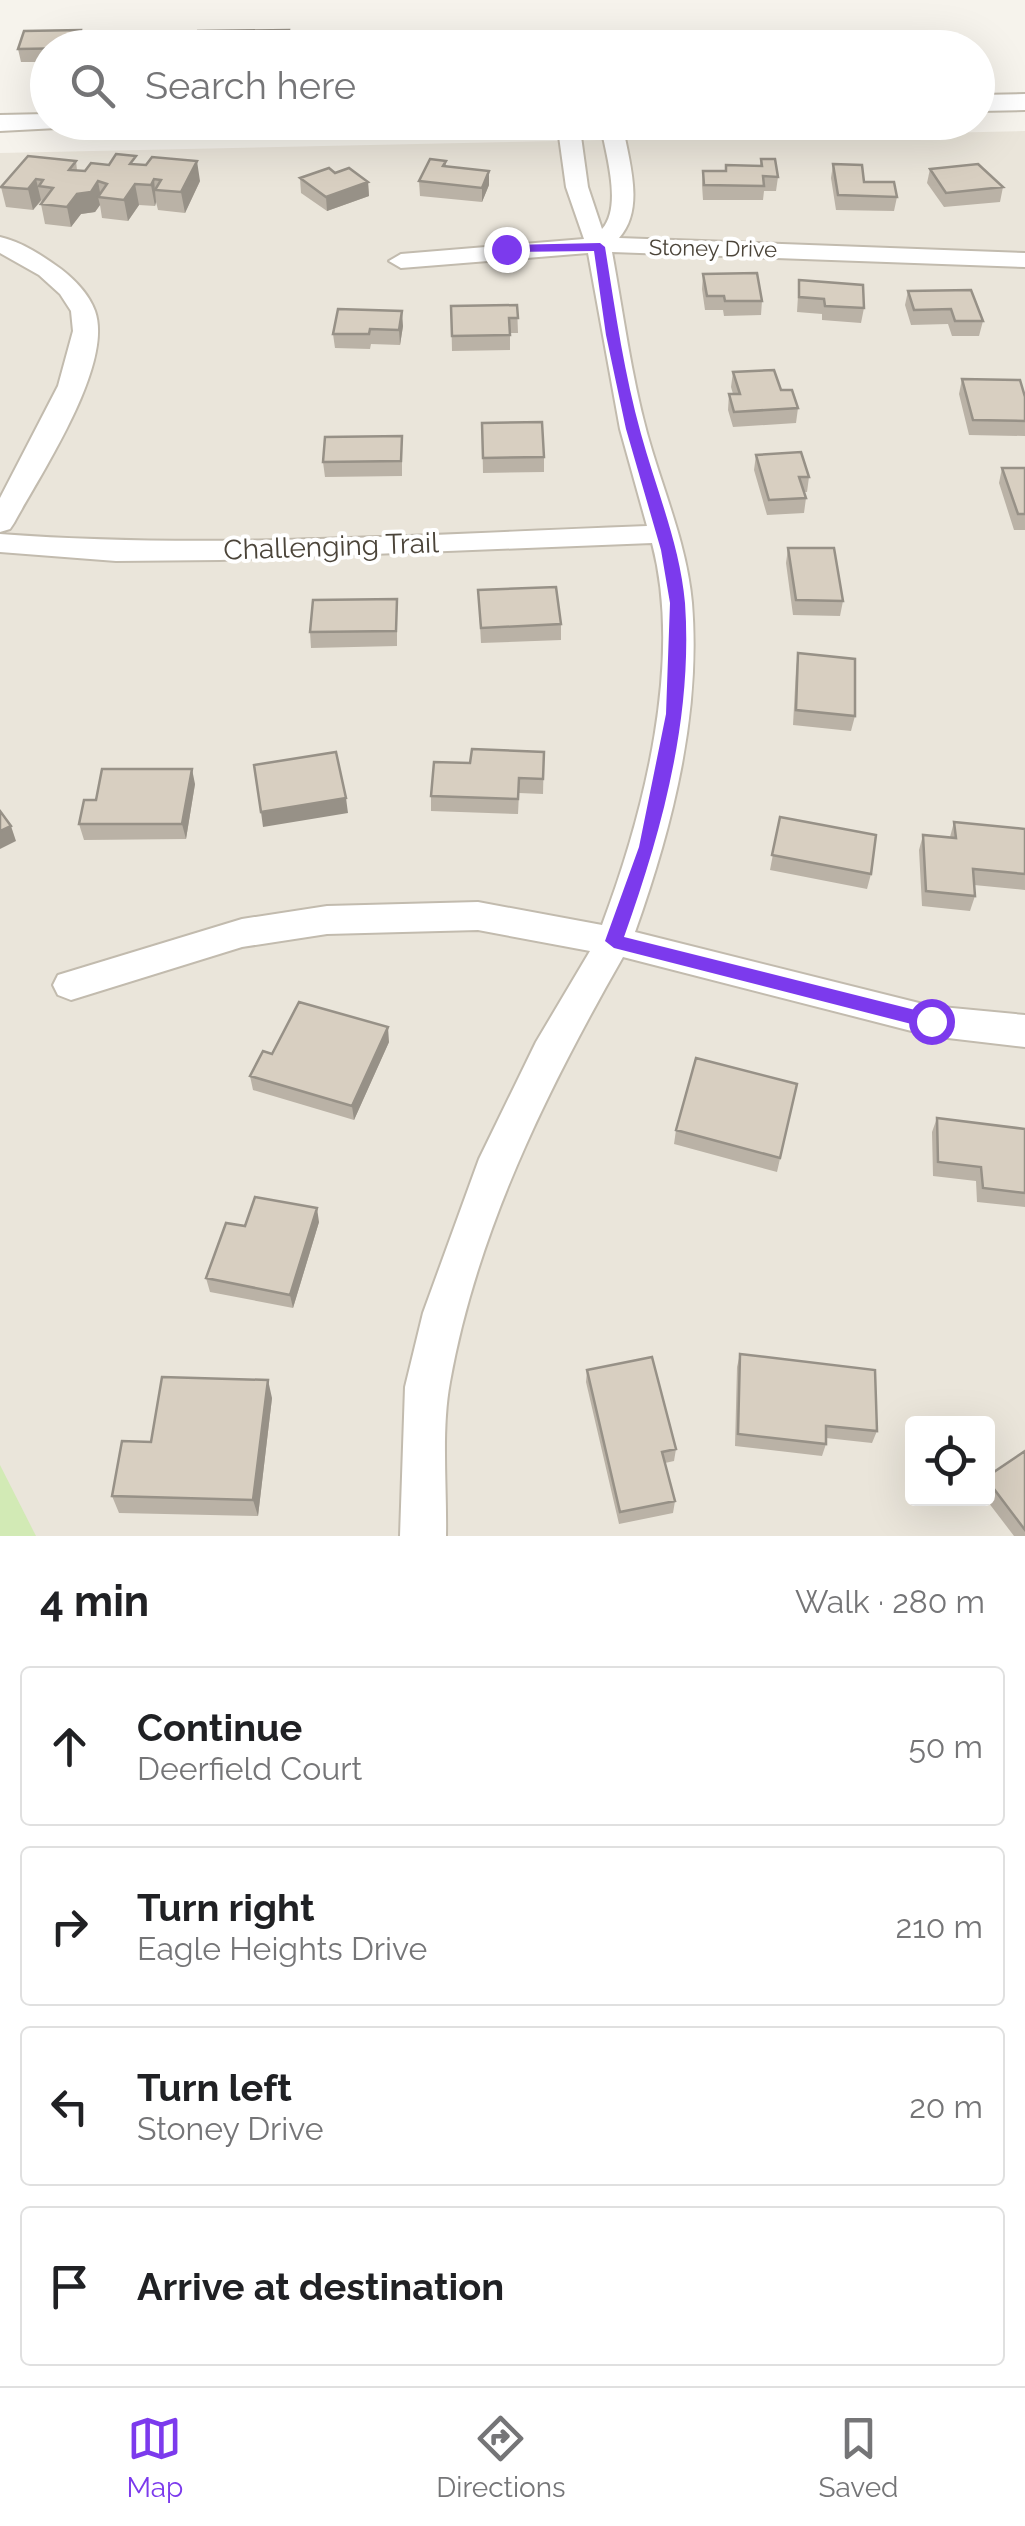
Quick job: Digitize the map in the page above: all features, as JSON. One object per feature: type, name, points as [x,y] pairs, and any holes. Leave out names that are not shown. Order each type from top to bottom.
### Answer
[{"type":"street","points":[[995,103],[1025,102]]},
{"type":"street","points":[[0,123],[30,122]]},
{"type":"street","points":[[423,1536],[427,1388],[444,1313],[499,1159],[549,1053],[614,941],[648,847],[674,714],[677,603],[628,410],[600,247],[578,201],[570,140]]},
{"type":"street","points":[[600,247],[620,222],[622,192],[615,140]]},
{"type":"street","points":[[0,244],[30,258],[65,286],[84,312],[87,343],[78,374],[0,523]]},
{"type":"street","name":"Stoney Drive","points":[[400,261],[506,249],[700,246],[910,259],[1025,260]]},
{"type":"street","name":"Challenging Trail","points":[[0,542],[116,552],[168,552],[662,534]]},
{"type":"street","points":[[71,985],[242,933],[327,920],[478,916],[614,941],[931,1021],[1025,1031]]},
{"type":"shaded area","points":[[1025,131],[1025,1536],[0,1536],[0,153],[606,140],[995,140],[995,132]]},
{"type":"green space","points":[[0,1465],[36,1536],[0,1536]]},
{"type":"building","points":[[24,31],[30,31],[30,49],[18,49]]},
{"type":"building","points":[[116,154],[136,156],[130,164],[146,165],[152,157],[197,161],[181,192],[155,190],[161,180],[154,179],[151,185],[135,184],[124,200],[98,197],[107,184],[98,181],[91,192],[77,194],[67,207],[41,204],[53,188],[39,186],[43,180],[36,179],[28,189],[1,187],[28,156],[76,161],[69,170],[85,171],[91,163],[109,165]]},
{"type":"building","points":[[430,159],[446,161],[443,166],[489,171],[482,188],[419,181]]},
{"type":"building","points":[[761,159],[775,159],[778,177],[763,176],[764,186],[704,185],[703,171],[726,171],[726,165],[762,166]]},
{"type":"building","points":[[833,164],[862,165],[864,182],[894,182],[897,197],[838,195]]},
{"type":"building","points":[[978,164],[1003,187],[946,193],[930,169]]},
{"type":"building","points":[[329,168],[335,173],[349,168],[368,182],[326,197],[300,178]]},
{"type":"building","points":[[757,273],[762,301],[725,301],[724,296],[707,296],[703,274]]},
{"type":"building","points":[[799,280],[863,285],[864,308],[825,306],[824,299],[799,297]]},
{"type":"building","points":[[971,290],[983,321],[955,321],[951,309],[914,310],[908,291]]},
{"type":"building","points":[[517,305],[518,318],[509,318],[510,335],[452,336],[451,306]]},
{"type":"building","points":[[338,309],[402,311],[399,330],[333,334]]},
{"type":"building","points":[[774,370],[781,390],[792,390],[798,408],[734,412],[729,394],[740,394],[733,372]]},
{"type":"building","points":[[962,379],[1020,380],[1025,421],[973,420]]},
{"type":"building","points":[[542,422],[544,457],[483,458],[482,423]]},
{"type":"building","points":[[402,436],[401,461],[323,462],[325,437]]},
{"type":"building","points":[[801,452],[809,477],[799,477],[806,498],[769,500],[756,455]]},
{"type":"building","points":[[1002,468],[1025,468],[1025,514],[1018,514]]},
{"type":"building","points":[[788,548],[834,548],[843,601],[796,600]]},
{"type":"building","points":[[556,587],[561,624],[481,628],[478,590]]},
{"type":"building","points":[[397,599],[396,631],[310,632],[313,600]]},
{"type":"building","points":[[798,653],[855,659],[855,716],[796,710]]},
{"type":"building","points":[[472,749],[544,752],[543,779],[519,778],[518,799],[431,796],[434,762],[470,763]]},
{"type":"building","points":[[336,752],[346,798],[261,812],[254,765]]},
{"type":"building","points":[[102,769],[192,769],[182,824],[79,824],[84,800],[96,800]]},
{"type":"building","points":[[0,811],[11,826],[0,831]]},
{"type":"building","points":[[780,817],[876,835],[871,874],[772,855]]},
{"type":"building","points":[[954,822],[1025,829],[1025,874],[973,869],[975,896],[926,891],[923,835],[956,838]]},
{"type":"building","points":[[299,1002],[388,1027],[352,1106],[250,1076],[263,1051],[272,1054]]},
{"type":"building","points":[[696,1058],[797,1084],[780,1158],[676,1130]]},
{"type":"building","points":[[937,1118],[1025,1129],[1025,1193],[983,1188],[981,1167],[938,1162]]},
{"type":"building","points":[[255,1197],[317,1208],[290,1295],[206,1278],[226,1223],[245,1226]]},
{"type":"building","points":[[740,1354],[875,1370],[877,1431],[826,1426],[826,1444],[738,1434]]},
{"type":"building","points":[[652,1357],[676,1449],[662,1452],[675,1501],[620,1512],[587,1370]]},
{"type":"building","points":[[162,1377],[268,1380],[253,1500],[112,1496],[122,1441],[151,1442]]},
{"type":"building","points":[[1025,1451],[1025,1530],[995,1490],[995,1471]]},
{"type":"route","points":[[506,249],[600,247],[612,335],[633,429],[668,550],[677,603],[674,714],[648,847],[614,941],[931,1021]]}]
